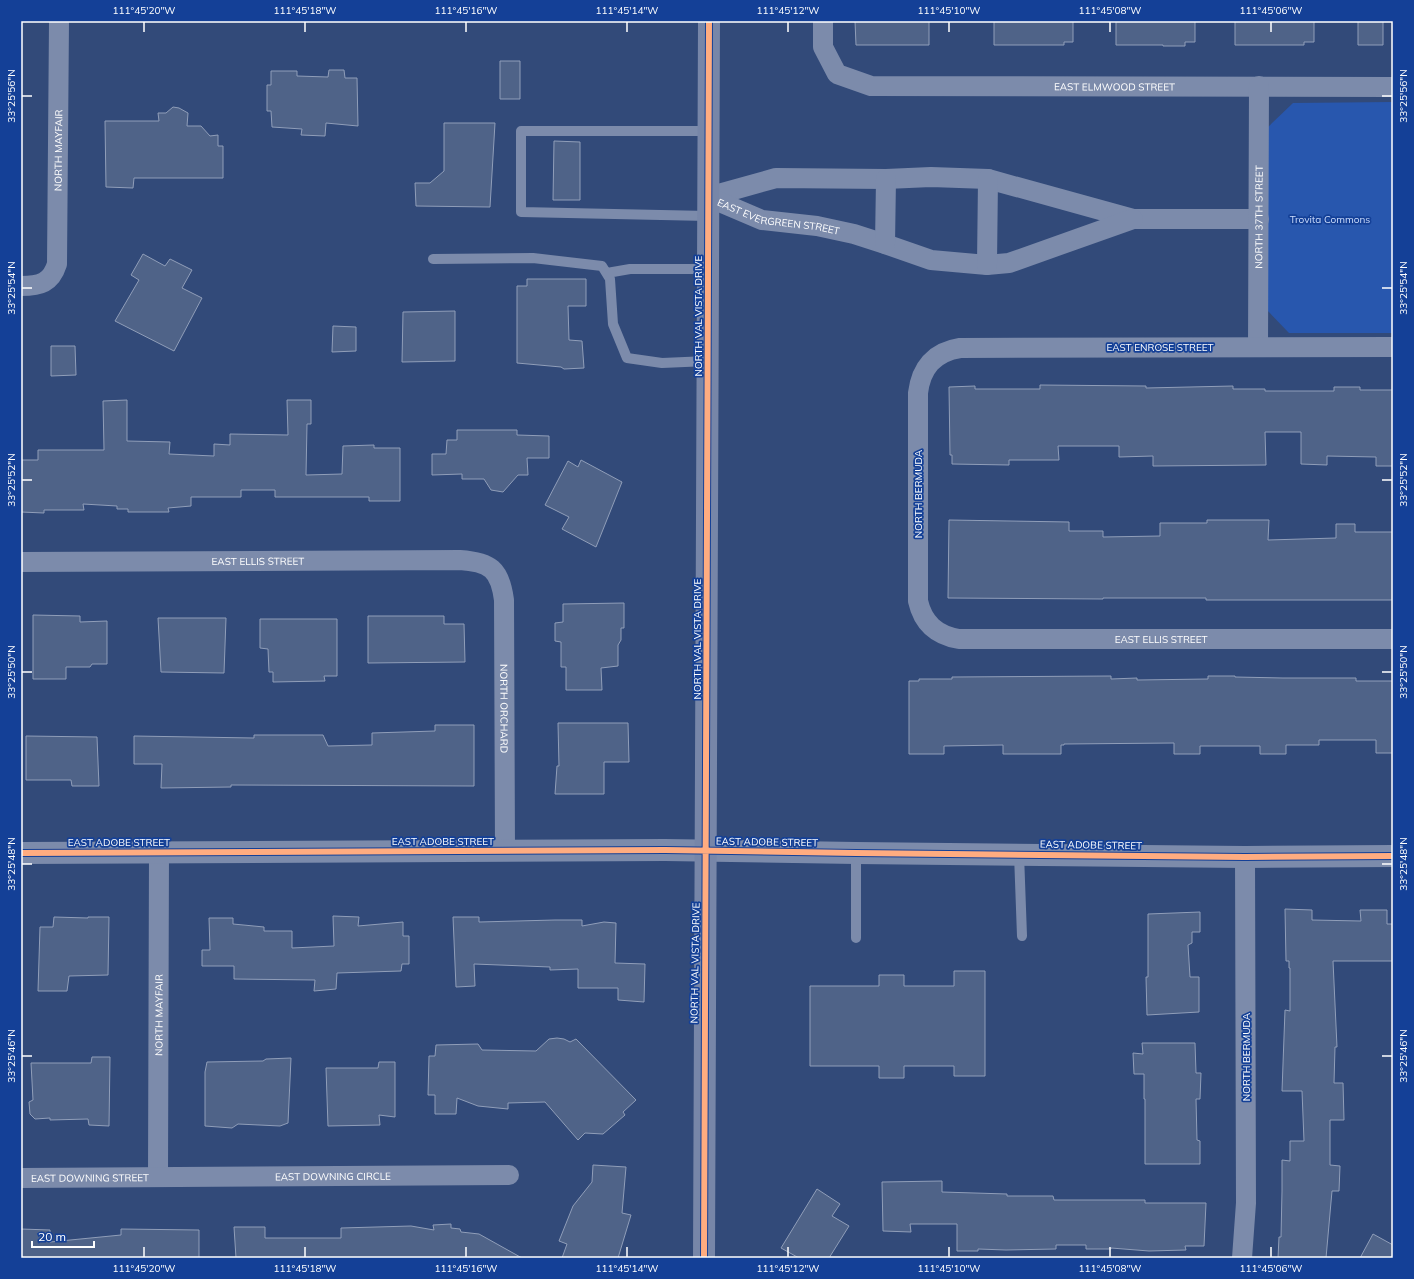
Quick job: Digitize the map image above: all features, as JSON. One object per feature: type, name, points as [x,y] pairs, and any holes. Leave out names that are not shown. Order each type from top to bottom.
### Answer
[{"type":"main road","name":"NORTH VAL VISTA DRIVE","points":[[704,1258],[709,21]]},
{"type":"street","name":"NORTH MAYFAIR","points":[[21,286],[37,285],[51,278],[56,268],[58,255],[60,21]]},
{"type":"street","name":"EAST ELMWOOD STREET","points":[[823,21],[823,47],[837,74],[871,86],[1393,87]]},
{"type":"street","name":"NORTH 37TH STREET","points":[[1258,347],[1259,86]]},
{"type":"street","name":"EAST EVERGREEN STREET","points":[[708,206],[776,178],[886,179],[931,177],[988,179],[1133,218],[1259,218]]},
{"type":"street","points":[[885,244],[886,179]]},
{"type":"street","points":[[986,265],[988,179]]},
{"type":"street","name":"EAST EVERGREEN STREET","points":[[708,206],[762,220],[817,226],[854,234],[931,260],[986,265],[1009,263],[1133,218]]},
{"type":"street","name":"EAST ENROSE STREET","points":[[931,362],[941,354],[960,348],[1393,347]]},
{"type":"street","name":"NORTH BERMUDA","points":[[931,362],[921,376],[918,393],[918,601],[924,618],[932,626]]},
{"type":"street","name":"EAST ELLIS STREET","points":[[21,562],[472,560],[484,563],[494,569]]},
{"type":"street","name":"NORTH ORCHARD","points":[[494,569],[500,578],[504,600],[505,850]]},
{"type":"street","name":"EAST ELLIS STREET","points":[[932,626],[944,635],[959,639],[1393,640]]},
{"type":"street","name":"EAST ADOBE STREET","points":[[21,853],[665,850],[1245,857],[1393,856]]},
{"type":"street","name":"NORTH MAYFAIR","points":[[158,1177],[159,852]]},
{"type":"street","name":"NORTH BERMUDA","points":[[1242,1258],[1246,1203],[1245,857]]},
{"type":"street","name":"EAST DOWNING CIRCLE","points":[[158,1177],[508,1175]]},
{"type":"street","name":"EAST DOWNING STREET","points":[[21,1178],[158,1177]]},
{"type":"lane","points":[[708,131],[521,131],[521,212],[708,206]]},
{"type":"lane","points":[[434,259],[533,258],[602,266],[610,279],[613,324],[627,358],[662,363],[708,361]]},
{"type":"lane","points":[[606,273],[630,269],[708,269]]},
{"type":"lane","points":[[856,853],[856,938]]},
{"type":"lane","points":[[1019,854],[1022,936]]},
{"type":"green space","name":"Trovita Commons","points":[[1393,102],[1393,333],[1289,333],[1267,310],[1267,128],[1293,103]]},
{"type":"building","points":[[855,21],[929,21],[929,45],[856,45]]},
{"type":"building","points":[[994,21],[1073,21],[1073,42],[1064,42],[1064,45],[994,45]]},
{"type":"building","points":[[1116,21],[1195,21],[1195,42],[1185,42],[1185,46],[1116,45]]},
{"type":"building","points":[[1235,21],[1314,21],[1314,42],[1304,42],[1304,45],[1235,45]]},
{"type":"building","points":[[1358,21],[1383,21],[1383,45],[1358,45]]},
{"type":"building","points":[[500,61],[520,61],[520,99],[500,99]]},
{"type":"building","points":[[329,70],[344,70],[345,78],[357,78],[358,126],[326,123],[325,136],[301,135],[302,129],[272,127],[271,111],[267,111],[267,85],[271,85],[271,71],[297,71],[297,76],[328,77]]},
{"type":"building","points":[[173,107],[179,108],[188,113],[187,126],[201,126],[210,136],[218,135],[218,146],[223,146],[223,178],[134,178],[133,188],[106,187],[105,121],[159,121],[158,113],[166,113]]},
{"type":"building","points":[[444,123],[495,123],[490,207],[416,206],[415,183],[430,183],[444,171]]},
{"type":"building","points":[[554,141],[580,142],[580,200],[553,200]]},
{"type":"building","points":[[143,254],[165,266],[170,259],[192,270],[182,288],[202,298],[174,351],[115,321],[139,280],[131,275]]},
{"type":"building","points":[[527,279],[586,279],[586,306],[568,306],[569,340],[582,341],[584,368],[564,369],[561,367],[517,363],[517,286],[527,286]]},
{"type":"building","points":[[455,311],[455,361],[402,362],[403,312]]},
{"type":"building","points":[[333,326],[356,327],[356,351],[332,352]]},
{"type":"building","points":[[51,346],[75,346],[76,375],[51,376]]},
{"type":"building","points":[[1040,385],[1146,386],[1146,388],[1233,386],[1233,389],[1265,389],[1265,391],[1334,391],[1334,387],[1360,387],[1360,390],[1393,390],[1393,466],[1376,466],[1376,457],[1327,456],[1327,465],[1301,464],[1301,432],[1265,432],[1266,465],[1153,466],[1153,456],[1119,457],[1119,446],[1058,446],[1059,460],[1009,460],[1009,465],[952,464],[952,455],[950,455],[949,387],[975,386],[975,389],[1040,389]]},
{"type":"building","points":[[127,400],[127,441],[170,442],[169,454],[214,456],[214,444],[230,445],[230,434],[288,435],[287,400],[311,400],[311,424],[307,424],[306,475],[342,474],[343,446],[374,445],[374,448],[400,448],[400,501],[369,501],[369,497],[275,497],[275,490],[241,490],[241,497],[191,497],[191,506],[168,508],[169,512],[128,512],[128,509],[117,509],[117,506],[83,504],[84,510],[44,510],[44,513],[21,512],[22,460],[38,460],[38,450],[104,450],[103,401]]},
{"type":"building","points":[[457,430],[517,430],[517,435],[549,436],[549,458],[527,458],[528,475],[518,475],[503,492],[491,490],[484,479],[462,479],[462,474],[432,475],[432,454],[446,454],[447,440],[457,440]]},
{"type":"building","points":[[581,460],[622,482],[596,547],[562,529],[569,517],[545,505],[568,461],[578,467]]},
{"type":"building","points":[[949,520],[1069,522],[1069,531],[1103,531],[1103,537],[1160,536],[1160,523],[1207,523],[1207,520],[1269,520],[1268,540],[1336,538],[1336,524],[1355,524],[1355,532],[1393,532],[1393,600],[948,598]]},
{"type":"building","points":[[624,603],[624,628],[621,628],[621,640],[618,645],[618,666],[601,668],[602,690],[566,690],[566,667],[561,667],[561,642],[555,641],[555,623],[563,622],[563,604]]},
{"type":"building","points":[[33,615],[80,616],[80,622],[107,621],[107,664],[92,664],[90,667],[66,667],[66,679],[33,679]]},
{"type":"building","points":[[368,616],[444,616],[444,624],[464,624],[465,662],[368,663]]},
{"type":"building","points":[[158,618],[226,618],[224,673],[161,672]]},
{"type":"building","points":[[260,619],[337,619],[337,676],[324,676],[325,681],[273,682],[273,672],[269,672],[268,649],[260,648]]},
{"type":"building","points":[[1111,676],[1111,679],[1137,678],[1137,680],[1208,679],[1208,676],[1235,676],[1283,678],[1356,678],[1356,681],[1393,681],[1393,753],[1376,753],[1376,740],[1319,740],[1319,745],[1286,745],[1286,754],[1260,754],[1260,746],[1200,746],[1200,754],[1174,754],[1174,743],[1064,744],[1061,745],[1061,754],[1003,754],[1003,745],[944,746],[944,754],[909,754],[909,681],[919,681],[919,679],[952,679],[952,677]]},
{"type":"building","points":[[558,723],[628,723],[629,762],[604,762],[604,794],[555,794],[557,766],[559,766]]},
{"type":"building","points":[[435,725],[474,725],[474,786],[231,785],[231,787],[161,788],[162,764],[134,764],[134,736],[254,738],[254,735],[323,735],[328,746],[372,745],[372,733],[435,731]]},
{"type":"building","points":[[26,736],[97,737],[99,786],[72,786],[71,780],[26,780]]},
{"type":"building","points":[[1285,909],[1312,910],[1312,920],[1361,921],[1360,910],[1387,910],[1387,924],[1393,924],[1393,961],[1333,961],[1337,1047],[1335,1047],[1334,1083],[1343,1083],[1344,1120],[1330,1120],[1330,1165],[1340,1166],[1339,1191],[1332,1191],[1326,1258],[1278,1258],[1279,1237],[1281,1237],[1282,1160],[1290,1161],[1290,1141],[1304,1141],[1302,1091],[1282,1091],[1285,1010],[1290,1011],[1290,968],[1289,961],[1286,961]]},
{"type":"building","points":[[1200,912],[1200,932],[1192,932],[1192,943],[1188,945],[1190,977],[1199,977],[1199,1012],[1147,1015],[1146,977],[1148,977],[1148,914]]},
{"type":"building","points":[[333,916],[359,917],[358,926],[403,922],[403,936],[409,936],[409,964],[402,964],[401,971],[337,973],[336,989],[314,991],[315,980],[234,979],[234,966],[202,966],[202,950],[210,950],[209,918],[233,918],[233,924],[264,927],[264,931],[292,931],[292,948],[334,946]]},
{"type":"building","points":[[54,917],[109,917],[108,975],[69,976],[67,991],[38,991],[40,927],[53,927]]},
{"type":"building","points":[[453,917],[479,917],[479,922],[582,920],[582,926],[604,922],[616,923],[615,963],[645,964],[644,1002],[618,1000],[618,988],[578,988],[578,969],[550,970],[550,967],[474,964],[475,986],[456,987]]},
{"type":"building","points":[[954,971],[985,971],[985,1076],[954,1076],[954,1066],[904,1066],[904,1078],[879,1078],[879,1066],[810,1066],[810,986],[879,986],[879,975],[904,975],[904,986],[954,986]]},
{"type":"building","points":[[557,1038],[570,1042],[576,1039],[636,1100],[623,1112],[625,1115],[603,1134],[585,1133],[578,1140],[545,1102],[508,1103],[508,1109],[478,1106],[457,1098],[456,1114],[435,1114],[435,1095],[428,1095],[429,1056],[435,1056],[436,1045],[478,1044],[482,1050],[536,1051],[549,1039]]},
{"type":"building","points":[[1142,1043],[1195,1043],[1196,1073],[1201,1073],[1200,1099],[1196,1099],[1197,1140],[1200,1141],[1200,1164],[1145,1164],[1144,1074],[1134,1074],[1133,1053],[1143,1054]]},
{"type":"building","points":[[92,1057],[110,1057],[109,1126],[89,1125],[88,1119],[35,1119],[30,1114],[29,1102],[33,1100],[31,1063],[91,1063]]},
{"type":"building","points":[[291,1058],[288,1123],[280,1126],[238,1124],[232,1128],[205,1126],[205,1072],[207,1062],[263,1061],[266,1059]]},
{"type":"building","points":[[379,1062],[395,1062],[395,1117],[379,1115],[380,1125],[328,1126],[326,1068],[378,1068]]},
{"type":"building","points":[[593,1165],[626,1167],[622,1213],[631,1215],[618,1258],[562,1258],[567,1244],[559,1241],[573,1206],[592,1182]]},
{"type":"building","points":[[942,1181],[942,1192],[1007,1194],[1007,1196],[1053,1196],[1054,1200],[1145,1200],[1145,1203],[1206,1203],[1204,1246],[1185,1246],[1186,1250],[1149,1251],[1111,1248],[1086,1249],[1086,1245],[1056,1245],[1056,1249],[978,1249],[978,1251],[957,1251],[957,1224],[910,1224],[911,1232],[883,1231],[882,1182]]},
{"type":"building","points":[[817,1189],[840,1204],[832,1216],[849,1226],[829,1258],[799,1258],[781,1248]]},
{"type":"building","points":[[451,1224],[451,1228],[460,1229],[461,1232],[479,1234],[522,1258],[236,1258],[234,1227],[265,1227],[265,1238],[341,1238],[341,1228],[411,1226],[434,1230],[433,1225]]},
{"type":"building","points":[[21,1229],[50,1230],[50,1242],[121,1235],[121,1229],[199,1230],[199,1258],[21,1258]]},
{"type":"building","points":[[1373,1234],[1393,1245],[1393,1258],[1360,1258]]},
{"type":"cycle path","points":[[704,1258],[709,21]]},
{"type":"cycle path","points":[[21,853],[665,850],[1245,857],[1393,856]]}]
